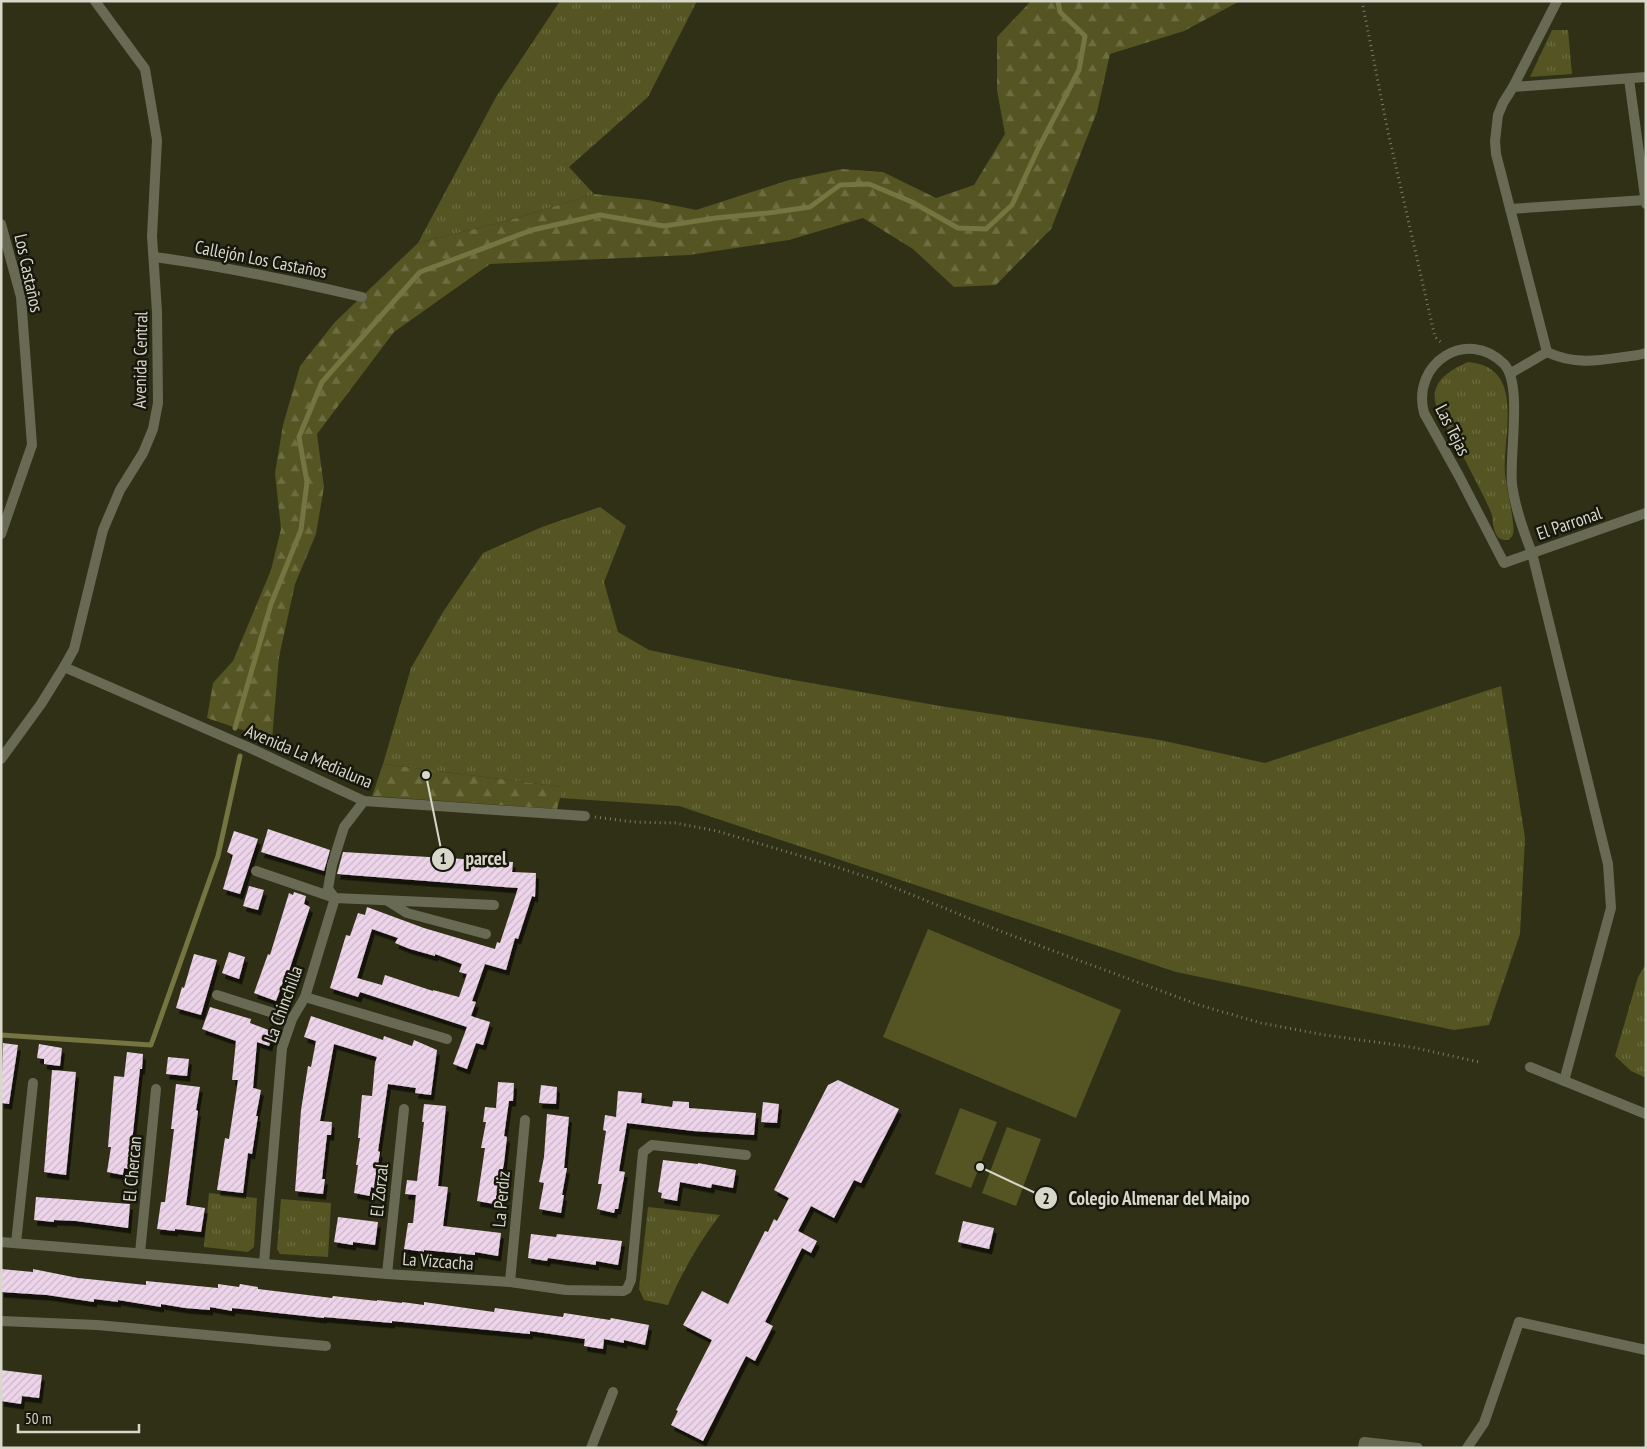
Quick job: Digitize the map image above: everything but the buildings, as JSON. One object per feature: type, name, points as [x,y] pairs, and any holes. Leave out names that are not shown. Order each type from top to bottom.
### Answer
[{"type":"street","points":[[1547,352],[1494,142],[1498,116],[1503,103],[1514,87],[1557,1]]},
{"type":"street","name":"Avenida Central","points":[[1,759],[41,704],[74,649],[103,530],[120,490],[143,453],[153,429],[158,402],[157,312],[152,236],[157,140],[145,69],[99,2]]},
{"type":"street","points":[[1514,87],[1646,77]]},
{"type":"street","points":[[1629,79],[1644,174],[1646,204]]},
{"type":"street","points":[[1510,209],[1645,200]]},
{"type":"street","name":"Los Castaños","points":[[1,224],[21,297],[32,445],[1,534]]},
{"type":"street","name":"Callejón Los Castaños","points":[[154,257],[258,273],[362,297]]},
{"type":"street","points":[[1453,353],[1472,350],[1490,354],[1505,366],[1510,373],[1514,395],[1511,449],[1512,482],[1518,515],[1532,553],[1608,864],[1611,908],[1564,1081]]},
{"type":"street","points":[[1510,373],[1547,352]]},
{"type":"street","points":[[1547,352],[1558,357],[1582,362],[1646,353]]},
{"type":"street","name":"Las Tejas","points":[[1453,353],[1435,364],[1428,372],[1424,382],[1422,403],[1429,423],[1504,563]]},
{"type":"street","name":"El Parronal","points":[[1504,563],[1646,513]]},
{"type":"street","name":"Avenida La Medialuna","points":[[64,667],[250,748],[364,801],[585,816]]},
{"type":"street","name":"La Chinchilla","points":[[264,1263],[282,1048],[292,1018],[305,997],[335,898],[328,889],[332,865],[344,827],[364,801]]},
{"type":"street","points":[[256,872],[335,898],[494,905]]},
{"type":"street","points":[[388,900],[407,912],[486,934]]},
{"type":"street","points":[[217,995],[292,1018]]},
{"type":"street","points":[[305,997],[447,1039]]},
{"type":"street","points":[[1530,1067],[1646,1114]]},
{"type":"street","points":[[16,1243],[33,1083]]},
{"type":"street","name":"El Chercan","points":[[140,1253],[156,1089]]},
{"type":"street","name":"El Zorzal","points":[[387,1274],[404,1109]]},
{"type":"street","name":"La Perdiz","points":[[510,1282],[525,1120]]},
{"type":"street","name":"La Vizcacha","points":[[1,1242],[387,1274],[510,1282],[566,1290],[623,1291],[627,1289],[631,1280],[643,1152],[652,1145],[746,1155]]},
{"type":"street","points":[[1,1321],[97,1325],[326,1346]]},
{"type":"street","points":[[1467,1448],[1484,1423],[1519,1322],[1646,1350]]},
{"type":"street","points":[[591,1448],[613,1392]]},
{"type":"street","points":[[1364,1448],[1364,1442],[1418,1448]]},
{"type":"path","points":[[1362,1],[1388,132],[1435,337],[1453,353]]},
{"type":"path","points":[[585,816],[634,822],[674,823],[717,831],[876,880],[1000,931],[1199,1005],[1261,1023],[1325,1035],[1411,1047],[1479,1062]]},
{"type":"green space","points":[[560,1],[697,1],[648,97],[569,167],[594,194],[510,220],[418,243],[496,97]]},
{"type":"green space","points":[[1031,1],[1240,1],[1184,31],[1110,54],[1097,112],[1051,229],[996,285],[954,287],[913,249],[863,218],[789,240],[689,255],[490,264],[394,332],[317,434],[324,487],[316,534],[295,584],[279,657],[272,740],[207,718],[213,683],[233,661],[271,570],[281,529],[275,473],[283,425],[300,366],[335,322],[418,243],[510,220],[594,194],[648,200],[696,210],[789,180],[842,169],[883,172],[936,198],[974,185],[1005,134],[997,90],[997,37]]},
{"type":"green space","points":[[1552,30],[1568,30],[1572,74],[1530,77]]},
{"type":"green space","points":[[1468,362],[1486,367],[1498,376],[1505,389],[1508,405],[1508,423],[1505,474],[1514,530],[1509,540],[1501,539],[1496,534],[1488,506],[1443,421],[1435,399],[1436,389],[1441,380],[1451,371]]},
{"type":"green space","points":[[600,507],[626,526],[604,582],[618,632],[649,650],[777,677],[940,706],[1160,740],[1265,763],[1501,686],[1525,838],[1520,934],[1489,1025],[1454,1030],[1176,972],[679,806],[560,798],[562,787],[383,764],[411,668],[443,612],[483,553],[542,527]]},
{"type":"green space","points":[[383,764],[563,787],[557,809],[372,796]]},
{"type":"green space","points":[[928,929],[1121,1010],[1076,1118],[883,1037]]},
{"type":"green space","points":[[1646,964],[1646,1078],[1631,1071],[1615,1056],[1638,977]]},
{"type":"green space","points":[[960,1108],[997,1122],[971,1188],[935,1174]]},
{"type":"green space","points":[[1007,1127],[1041,1139],[1016,1206],[982,1193]]},
{"type":"green space","points":[[209,1193],[257,1198],[254,1247],[248,1252],[204,1247]]},
{"type":"green space","points":[[281,1199],[331,1203],[328,1257],[280,1254],[277,1249]]},
{"type":"green space","points":[[648,1207],[720,1215],[691,1258],[668,1305],[644,1300],[639,1289]]},
{"type":"waterway","points":[[235,728],[271,604],[301,530],[307,482],[299,437],[322,382],[420,272],[532,230],[600,215],[664,226],[810,207],[840,185],[869,184],[912,202],[958,228],[986,229],[1012,205],[1038,149],[1079,70],[1085,36],[1060,12],[1058,1]]},
{"type":"waterway","points":[[1,1035],[151,1045],[218,856],[240,756]]},
{"type":"place","name":"parcel","points":[[426,775]]},
{"type":"place","name":"Colegio Almenar del Maipo","points":[[980,1167]]}]
